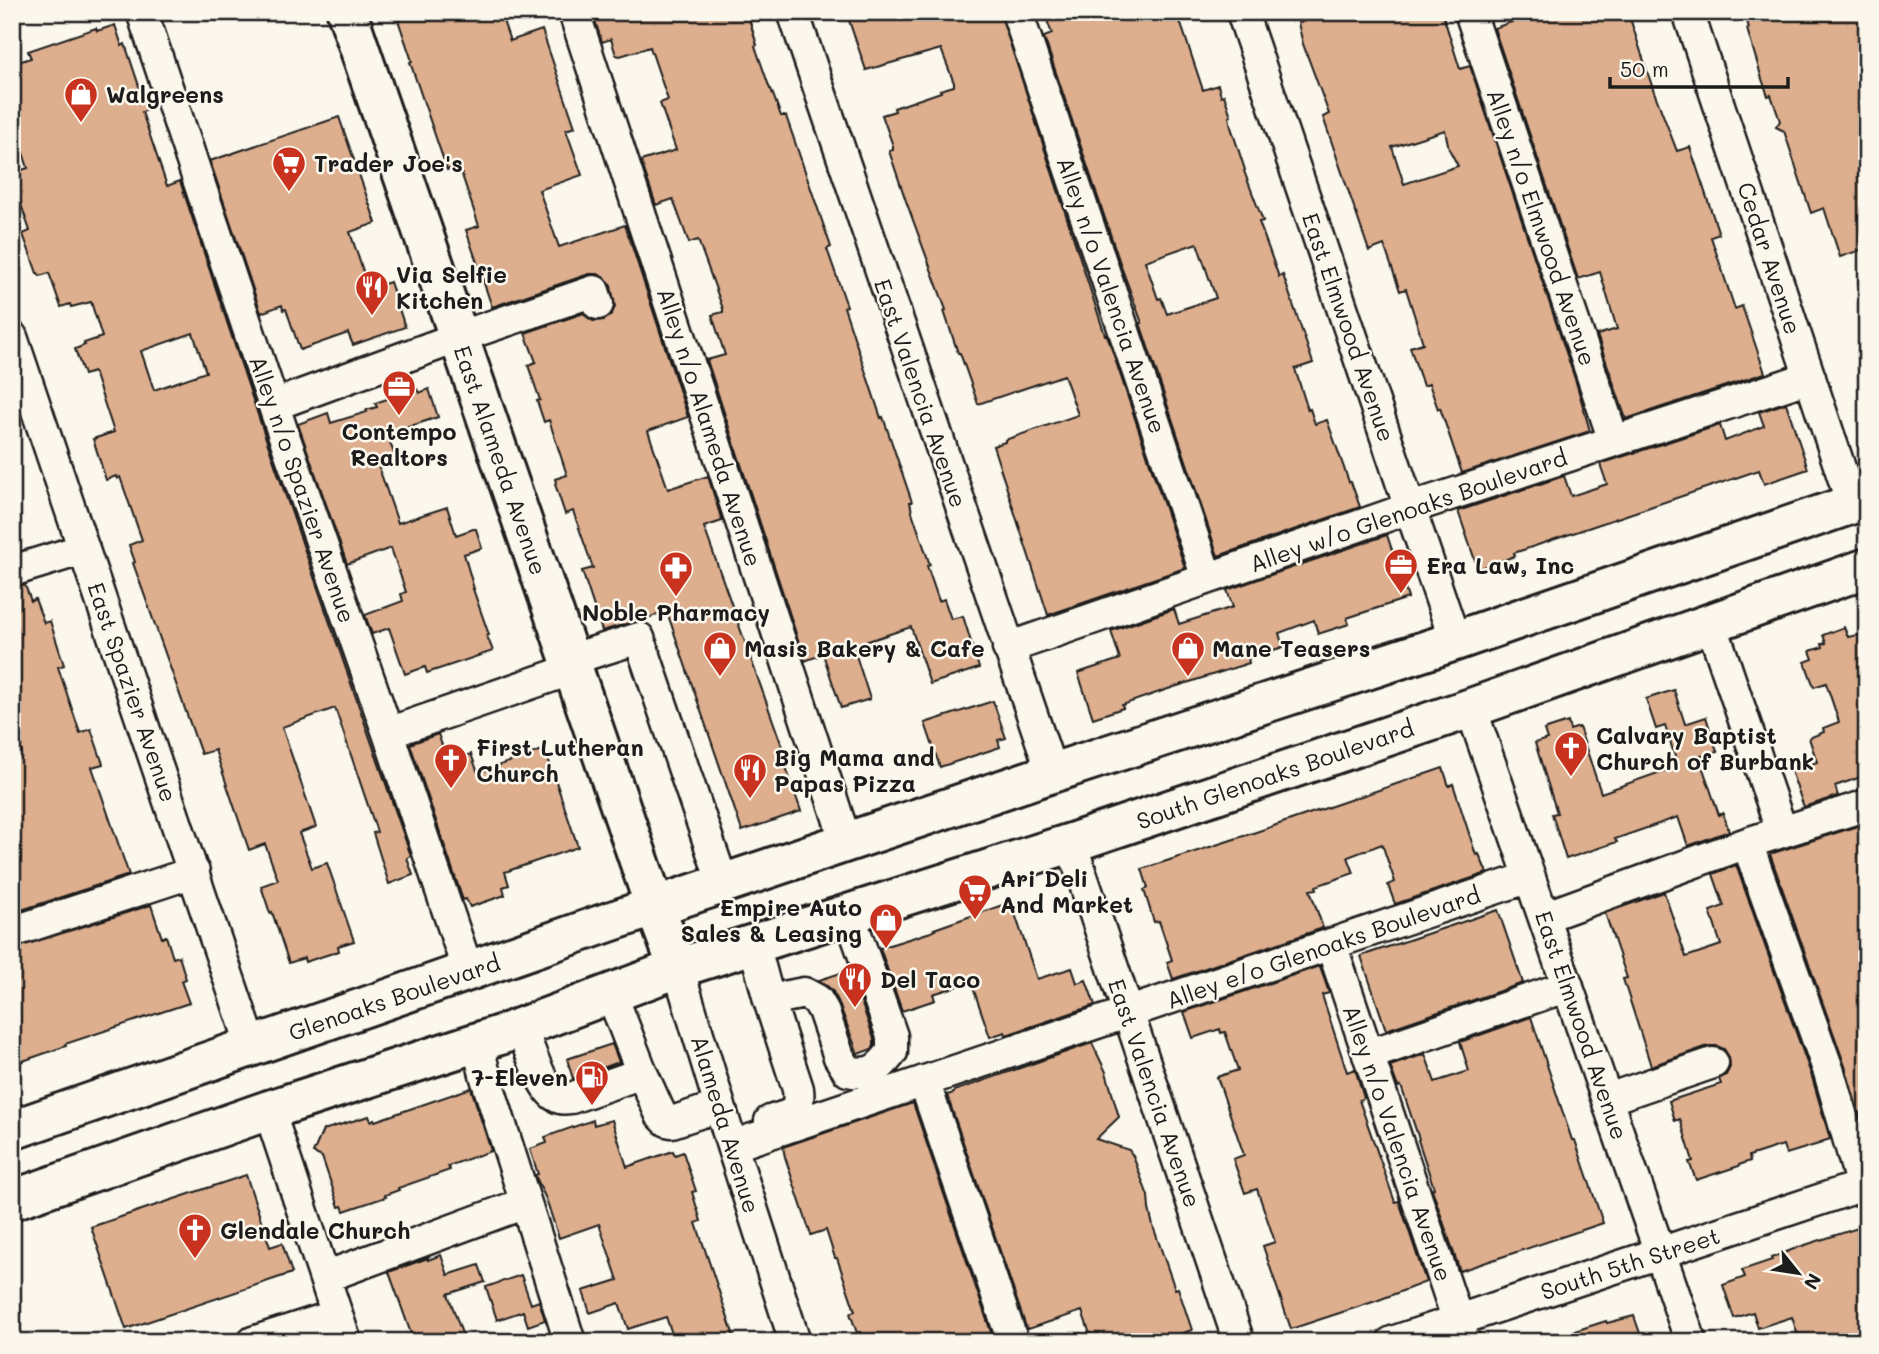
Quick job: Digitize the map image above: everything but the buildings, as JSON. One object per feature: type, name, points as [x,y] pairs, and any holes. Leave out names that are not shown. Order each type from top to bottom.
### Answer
[{"type":"main road","name":"East Alameda Avenue","points":[[347,12],[654,907]]},
{"type":"main road","points":[[846,842],[1455,641],[1859,501]]},
{"type":"main road","name":"South Glenoaks Boulevard","points":[[678,968],[1071,844],[1471,708],[1867,568]]},
{"type":"main road","name":"Glenoaks Boulevard","points":[[12,1130],[846,842]]},
{"type":"main road","name":"Alameda Avenue","points":[[654,907],[678,968]]},
{"type":"main road","points":[[12,1200],[269,1110],[477,1043],[678,968]]},
{"type":"street","name":"Alley n/o Alameda Avenue","points":[[574,12],[846,842]]},
{"type":"street","name":"East Valencia Avenue","points":[[793,12],[1052,773]]},
{"type":"street","name":"Alley n/o Valencia Avenue","points":[[1017,12],[1207,578]]},
{"type":"street","name":"East Elmwood Avenue","points":[[1242,12],[1455,641]]},
{"type":"street","name":"Alley n/o Elmwood Avenue","points":[[1470,12],[1614,441]]},
{"type":"street","name":"Cedar Avenue","points":[[1688,12],[1810,377],[1859,501]]},
{"type":"street","name":"Alley n/o Spazier Avenue","points":[[145,13],[274,405],[468,971]]},
{"type":"street","points":[[274,405],[594,291],[598,304]]},
{"type":"street","name":"East Spazier Avenue","points":[[12,337],[22,394],[84,550],[252,1047]]},
{"type":"street","name":"Alley w/o Glenoaks Boulevard","points":[[1008,648],[1410,508],[1810,377]]},
{"type":"street","points":[[12,570],[84,550]]},
{"type":"street","points":[[1711,623],[1782,832]]},
{"type":"street","points":[[388,733],[639,638],[723,884]]},
{"type":"street","name":"East Elmwood Avenue","points":[[1471,708],[1691,1342]]},
{"type":"street","points":[[1544,917],[1747,843],[1867,805]]},
{"type":"street","points":[[1747,843],[1829,1072],[1864,1185]]},
{"type":"street","name":"East Valencia Avenue","points":[[1071,844],[1239,1342]]},
{"type":"street","points":[[12,932],[194,872]]},
{"type":"street","name":"Alley e/o Glenoaks Boulevard","points":[[730,1141],[920,1082],[1530,877]]},
{"type":"street","points":[[769,1000],[804,993],[817,1000],[839,1057],[848,1071],[863,1074],[881,1066],[892,1052],[892,1036],[849,914]]},
{"type":"street","points":[[730,1141],[793,1113],[800,1103],[754,944]]},
{"type":"street","name":"Alley n/o Valencia Avenue","points":[[1331,944],[1461,1331]]},
{"type":"street","name":"Alameda Avenue","points":[[678,968],[795,1342]]},
{"type":"street","points":[[1368,1055],[1568,986]]},
{"type":"street","points":[[611,993],[661,1115],[672,1122],[720,1106]]},
{"type":"street","points":[[521,1027],[545,1085],[552,1094],[562,1099],[642,1073]]},
{"type":"street","points":[[477,1043],[570,1342]]},
{"type":"street","points":[[1608,1099],[1713,1063]]},
{"type":"street","points":[[920,1082],[1013,1342]]},
{"type":"street","points":[[253,1342],[342,1328],[269,1110]]},
{"type":"street","name":"South 5th Street","points":[[1392,1342],[1461,1331],[1661,1252],[1864,1185]]},
{"type":"street","points":[[325,1278],[525,1203]]},
{"type":"place","name":"Walgreens","points":[[81,124]]},
{"type":"place","name":"Trader Joe's","points":[[289,193]]},
{"type":"place","name":"Via Selfie Kitchen","points":[[372,317]]},
{"type":"place","name":"Contempo Realtors","points":[[399,417]]},
{"type":"place","name":"Era Law, Inc","points":[[1401,595]]},
{"type":"place","name":"Noble Pharmacy","points":[[676,598]]},
{"type":"place","name":"Masis Bakery & Cafe","points":[[720,678]]},
{"type":"place","name":"Mane Teasers","points":[[1188,678]]},
{"type":"place","name":"Calvary Baptist Church of Burbank","points":[[1571,778]]},
{"type":"place","name":"First Lutheran Church","points":[[451,790]]},
{"type":"place","name":"Big Mama and Papas Pizza","points":[[750,800]]},
{"type":"place","name":"Ari Deli And Market","points":[[975,921]]},
{"type":"place","name":"Empire Auto Sales & Leasing","points":[[886,950]]},
{"type":"place","name":"Del Taco","points":[[855,1009]]},
{"type":"place","name":"7-Eleven","points":[[592,1107]]},
{"type":"place","name":"Glendale Church","points":[[195,1260]]}]
